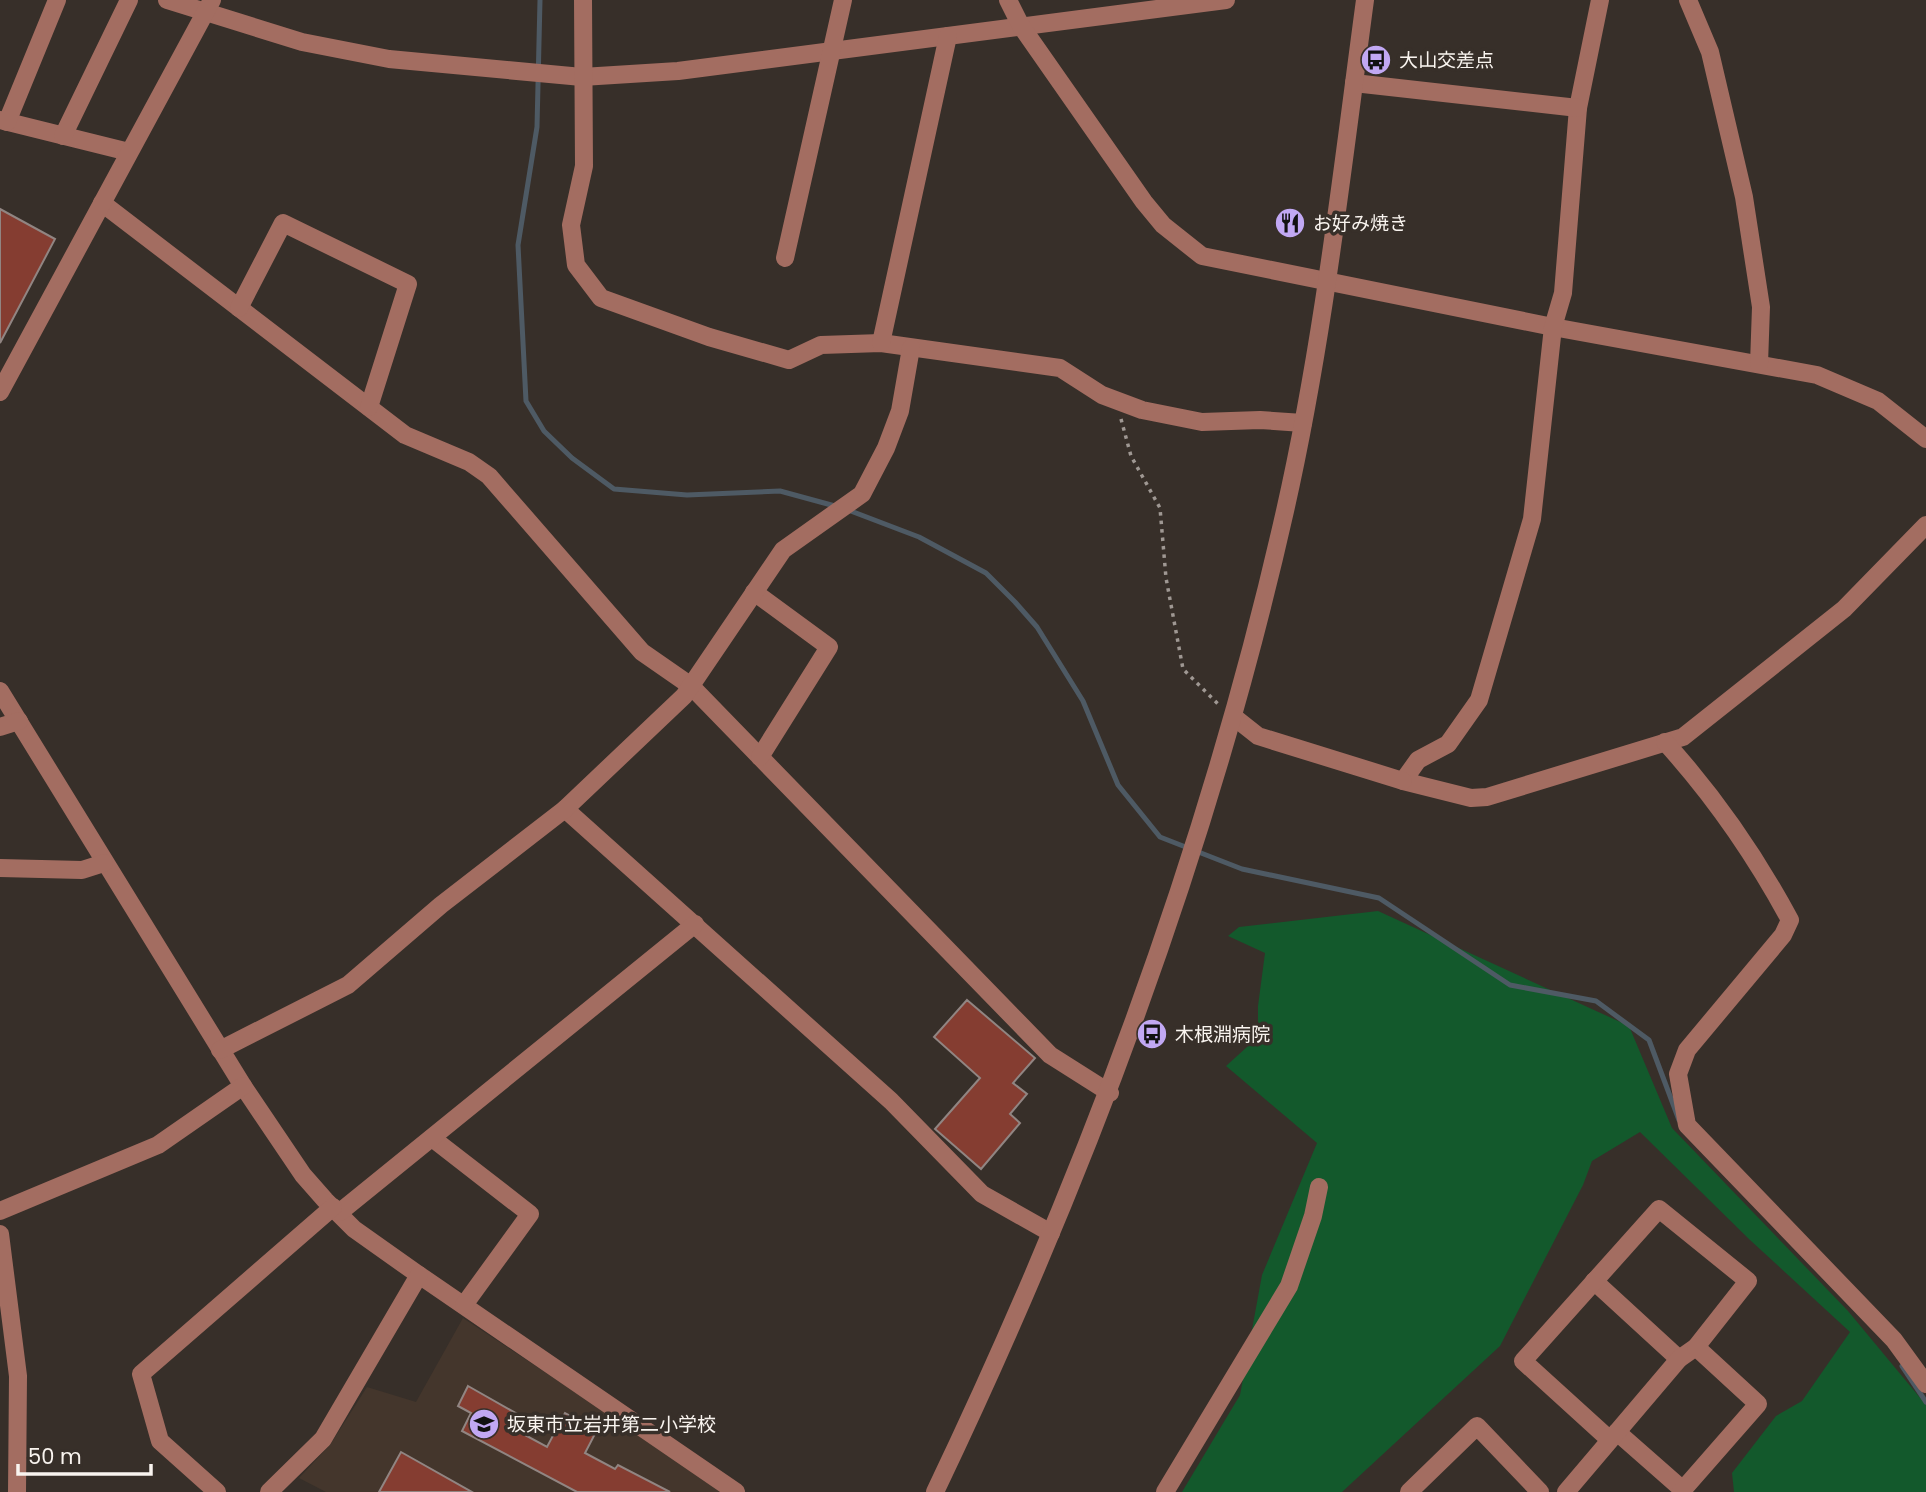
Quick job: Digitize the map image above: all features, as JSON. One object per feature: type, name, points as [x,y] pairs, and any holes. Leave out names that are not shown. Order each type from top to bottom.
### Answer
[{"type":"street","points":[[57,0],[3,121],[129,152]]},
{"type":"street","points":[[63,136],[130,0]]},
{"type":"street","points":[[167,0],[209,7],[302,42],[388,59],[582,77],[678,71],[1021,26],[1156,4],[1226,0]]},
{"type":"street","points":[[583,0],[584,166],[571,225],[576,265],[601,298],[709,337],[789,360],[821,345],[881,343],[1060,368],[1116,400],[1142,410],[1202,422],[1260,420],[1303,423]]},
{"type":"street","points":[[785,258],[843,0]]},
{"type":"street","points":[[1008,0],[1021,26],[1144,202],[1163,225],[1202,256],[1311,275],[1329,283],[1553,327],[1817,375],[1878,401],[1926,439]]},
{"type":"street","points":[[935,1492],[991,1375],[1110,1093],[1172,916],[1234,717],[1285,510],[1329,283],[1365,0]]},
{"type":"street","points":[[1403,781],[1418,760],[1448,744],[1479,700],[1532,519],[1553,327],[1563,293],[1578,108],[1600,0]]},
{"type":"street","points":[[1688,0],[1710,52],[1744,197],[1761,307],[1759,363]]},
{"type":"street","points":[[0,392],[209,7]]},
{"type":"street","points":[[881,343],[948,36]]},
{"type":"street","points":[[1354,83],[1578,108]]},
{"type":"street","points":[[102,203],[405,435],[469,463],[489,476],[642,652],[691,686],[1051,1055],[1110,1093]]},
{"type":"street","points":[[239,308],[283,223],[408,284],[369,407]]},
{"type":"street","points":[[220,1051],[348,985],[441,905],[565,809],[691,686],[783,551],[862,494],[886,448],[900,411],[911,348]]},
{"type":"street","points":[[1234,717],[1258,736],[1403,781],[1471,798],[1487,797],[1683,737],[1844,610],[1926,524]]},
{"type":"street","points":[[754,592],[829,647],[760,757]]},
{"type":"street","points":[[0,691],[220,1051],[303,1175],[354,1228],[736,1492]]},
{"type":"street","points":[[0,727],[19,721]]},
{"type":"street","points":[[1665,742],[1688,768],[1755,863],[1790,920],[1783,935],[1687,1050],[1678,1074],[1687,1125],[1894,1340],[1926,1384]]},
{"type":"street","points":[[565,809],[891,1101],[982,1194],[1051,1233]]},
{"type":"street","points":[[0,868],[82,870],[104,863]]},
{"type":"street","points":[[218,1492],[160,1441],[141,1374],[336,1209],[432,1138],[695,924]]},
{"type":"street","points":[[0,1210],[158,1145],[243,1086]]},
{"type":"street","points":[[432,1138],[530,1214],[464,1305]]},
{"type":"street","points":[[1165,1492],[1289,1286],[1313,1216],[1318,1187]]},
{"type":"street","points":[[1566,1492],[1613,1436],[1679,1359],[1696,1347],[1748,1281],[1659,1209],[1523,1361],[1613,1436],[1682,1491],[1758,1404],[1696,1347]]},
{"type":"street","points":[[0,1234],[17,1492]]},
{"type":"street","points":[[269,1492],[323,1439],[419,1275]]},
{"type":"street","points":[[1594,1281],[1679,1359]]},
{"type":"street","points":[[1409,1492],[1477,1426],[1540,1492]]},
{"type":"path","points":[[1116,400],[1131,456],[1160,508],[1166,578],[1183,668],[1234,717]]},
{"type":"shaded area","name":"坂東市立岩井第二小学校","points":[[463,1318],[727,1492],[326,1492],[299,1478],[330,1445],[367,1387],[416,1402]]},
{"type":"green space","points":[[1378,911],[1629,1026],[1672,1128],[1848,1311],[1926,1405],[1926,1492],[1734,1492],[1732,1473],[1776,1416],[1802,1401],[1850,1332],[1750,1240],[1640,1132],[1592,1161],[1583,1185],[1500,1346],[1342,1492],[1182,1492],[1240,1395],[1262,1275],[1317,1143],[1226,1066],[1258,1037],[1258,1006],[1265,953],[1228,936],[1239,927]]},
{"type":"building","points":[[0,209],[55,239],[0,343]]},
{"type":"building","points":[[967,1000],[1035,1058],[1013,1083],[1027,1094],[1010,1114],[1020,1123],[981,1169],[935,1129],[980,1078],[934,1037]]},
{"type":"building","points":[[468,1386],[519,1415],[512,1428],[547,1447],[565,1413],[597,1430],[585,1453],[615,1469],[618,1465],[670,1492],[577,1492],[462,1431],[471,1413],[458,1406]]},
{"type":"building","points":[[401,1452],[472,1492],[379,1492]]},
{"type":"waterway","points":[[540,0],[537,127],[518,245],[526,401],[544,431],[572,458],[614,489],[687,495],[780,491],[835,506]]},
{"type":"waterway","points":[[848,510],[919,537],[986,573],[1015,602],[1037,627],[1083,701],[1118,785],[1160,837],[1242,869],[1379,898],[1510,985],[1596,1001],[1649,1040],[1679,1120]]},
{"type":"waterway","points":[[1902,1366],[1926,1402]]},
{"type":"place","name":"大山交差点","points":[[1376,60]]},
{"type":"place","name":"お好み焼き","points":[[1290,223]]},
{"type":"place","name":"木根淵病院","points":[[1152,1034]]},
{"type":"place","name":"坂東市立岩井第二小学校","points":[[484,1424]]}]
